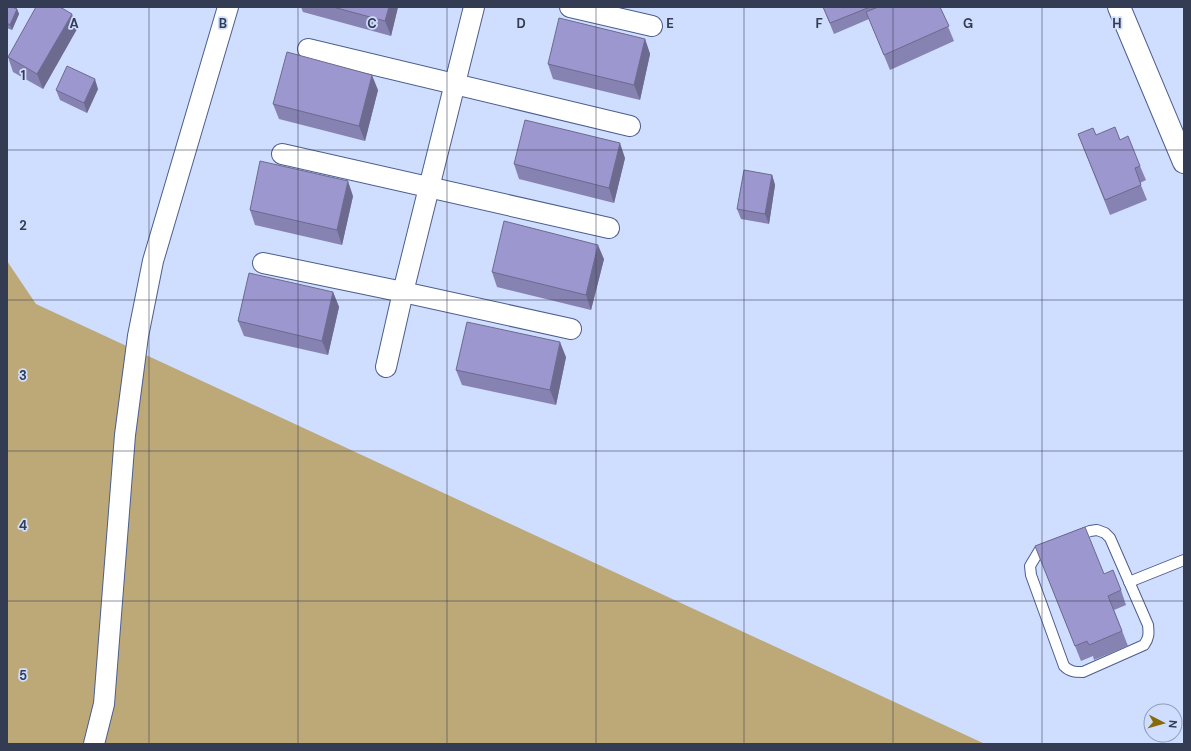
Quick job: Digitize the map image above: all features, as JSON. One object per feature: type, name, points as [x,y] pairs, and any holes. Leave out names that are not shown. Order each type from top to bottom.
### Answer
[{"type":"main road","points":[[1120,7],[1184,162]]},
{"type":"street","points":[[94,744],[104,704],[125,435],[138,336],[153,261],[228,7]]},
{"type":"street","points":[[386,367],[403,292],[474,7]]},
{"type":"street","points":[[570,7],[652,26]]},
{"type":"street","points":[[308,49],[630,126]]},
{"type":"street","points":[[282,154],[609,228]]},
{"type":"street","points":[[263,263],[571,329]]},
{"type":"lane","points":[[1097,530],[1105,533],[1110,538],[1129,582],[1148,625],[1148,639],[1144,645],[1083,672],[1069,670],[1064,666],[1031,575],[1030,566],[1034,557],[1039,551],[1090,531],[1097,530]]},
{"type":"lane","points":[[1129,582],[1184,560]]},
{"type":"shaded area","points":[[7,261],[36,304],[985,744],[7,744]]},
{"type":"building","points":[[7,7],[17,9],[10,25],[7,23]]},
{"type":"building","points":[[36,7],[60,7],[72,14],[37,74],[8,57]]},
{"type":"building","points":[[333,7],[389,7],[385,21]]},
{"type":"building","points":[[823,7],[870,7],[830,23]]},
{"type":"building","points":[[878,7],[940,7],[949,26],[884,55],[866,12]]},
{"type":"building","points":[[559,18],[645,39],[634,85],[548,64]]},
{"type":"building","points":[[287,52],[372,75],[359,126],[273,104]]},
{"type":"building","points":[[67,66],[95,79],[84,103],[56,90]]},
{"type":"building","points":[[525,120],[620,143],[609,188],[514,164]]},
{"type":"building","points":[[1115,127],[1120,140],[1128,136],[1140,166],[1135,168],[1141,185],[1105,200],[1078,134],[1093,128],[1096,135]]},
{"type":"building","points":[[260,161],[348,181],[337,230],[250,210]]},
{"type":"building","points":[[744,170],[772,175],[765,214],[737,209]]},
{"type":"building","points":[[504,221],[598,245],[586,295],[492,272]]},
{"type":"building","points":[[249,273],[333,292],[322,341],[238,321]]},
{"type":"building","points":[[467,322],[560,342],[550,390],[456,370]]},
{"type":"building","points":[[1085,527],[1104,574],[1113,570],[1121,590],[1108,596],[1122,631],[1089,645],[1087,641],[1075,646],[1035,546]]}]
